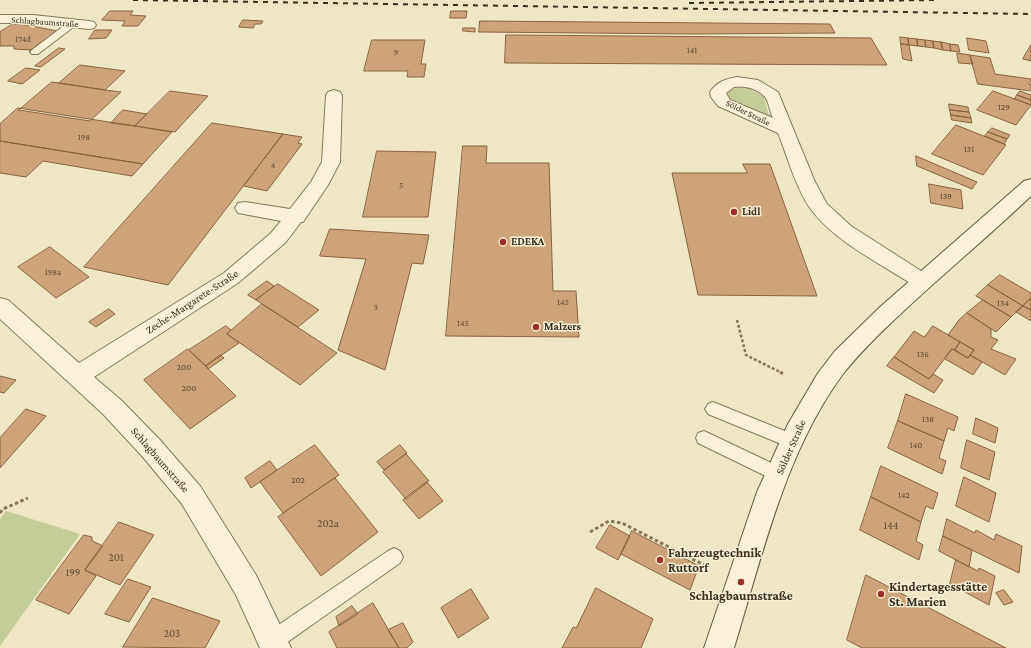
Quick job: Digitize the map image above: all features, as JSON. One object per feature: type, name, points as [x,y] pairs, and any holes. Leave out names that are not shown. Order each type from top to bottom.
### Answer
[{"type":"street","name":"Schlagbaumstraße","points":[[0,19],[33,19],[90,25]]},
{"type":"street","name":"Zeche-Margarete-Straße","points":[[78,375],[231,278],[278,238],[296,217],[319,185],[331,162],[334,95]]},
{"type":"street","name":"Sölder Straße","points":[[785,130],[806,182],[820,208],[844,231],[922,281]]},
{"type":"street","name":"Sölder Straße","points":[[719,648],[778,474],[791,441],[820,391],[842,359],[922,281],[1031,185]]},
{"type":"street","points":[[246,208],[296,217]]},
{"type":"street","name":"Schlagbaumstraße","points":[[3,314],[78,375],[112,407],[151,448],[191,495],[246,585],[274,645]]},
{"type":"lane","points":[[35,52],[73,23]]},
{"type":"lane","points":[[713,409],[791,441]]},
{"type":"lane","points":[[704,438],[778,474]]},
{"type":"lane","points":[[274,645],[394,557]]},
{"type":"path","points":[[737,320],[746,355],[785,375]]},
{"type":"path","points":[[0,513],[3,509],[28,498]]},
{"type":"path","points":[[590,532],[609,521],[622,523],[706,566]]},
{"type":"green space","points":[[740,87],[749,88],[764,97],[769,116],[733,102],[728,97],[728,92],[732,89]]},
{"type":"green space","points":[[6,511],[80,534],[0,646],[0,519]]},
{"type":"building","points":[[110,11],[133,11],[130,15],[146,16],[138,26],[122,26],[125,21],[102,20]]},
{"type":"building","points":[[451,11],[467,11],[466,18],[450,18]]},
{"type":"building","points":[[243,20],[263,21],[261,24],[255,24],[253,28],[239,27]]},
{"type":"building","points":[[480,21],[830,24],[835,33],[693,34],[479,32]]},
{"type":"building","points":[[13,24],[27,25],[57,31],[30,50],[14,49],[14,46],[0,46],[0,32]]},
{"type":"building","points":[[463,28],[475,28],[475,32],[463,31]]},
{"type":"building","points":[[95,30],[112,30],[106,38],[89,39]]},
{"type":"building","points":[[506,35],[871,38],[887,65],[505,63]]},
{"type":"building","points":[[900,37],[908,38],[909,45],[901,44]]},
{"type":"building","points":[[908,38],[917,39],[918,46],[909,45]]},
{"type":"building","points":[[967,38],[986,41],[989,53],[969,50]]},
{"type":"building","points":[[917,39],[925,40],[926,47],[918,46]]},
{"type":"building","points":[[372,40],[425,40],[421,64],[426,64],[424,77],[407,77],[408,71],[364,71]]},
{"type":"building","points":[[925,40],[933,41],[934,48],[926,47]]},
{"type":"building","points":[[933,41],[941,42],[943,50],[934,48]]},
{"type":"building","points":[[941,42],[950,44],[951,51],[943,50]]},
{"type":"building","points":[[901,44],[909,45],[912,61],[903,59]]},
{"type":"building","points":[[950,44],[958,45],[960,52],[951,51]]},
{"type":"building","points":[[1031,45],[1031,61],[1023,59]]},
{"type":"building","points":[[59,48],[65,49],[41,67],[35,66]]},
{"type":"building","points":[[957,53],[970,55],[973,64],[959,63]]},
{"type":"building","points":[[970,55],[990,58],[995,74],[1031,79],[1029,84],[1031,85],[1031,91],[978,84]]},
{"type":"building","points":[[80,65],[125,71],[105,90],[59,83]]},
{"type":"building","points":[[26,68],[40,70],[22,84],[8,81]]},
{"type":"building","points":[[52,82],[121,92],[90,121],[19,110]]},
{"type":"building","points":[[170,91],[208,96],[175,132],[135,126]]},
{"type":"building","points":[[993,91],[1031,105],[1016,125],[977,110]]},
{"type":"building","points":[[1020,91],[1031,95],[1031,100],[1017,95]]},
{"type":"building","points":[[1017,95],[1031,100],[1031,105],[1015,99]]},
{"type":"building","points":[[949,104],[968,107],[969,112],[950,110]]},
{"type":"building","points":[[18,108],[172,132],[143,164],[0,141],[0,124]]},
{"type":"building","points":[[123,110],[147,114],[135,126],[111,123]]},
{"type":"building","points":[[950,110],[969,112],[971,118],[951,115]]},
{"type":"building","points":[[951,115],[971,118],[972,123],[952,120]]},
{"type":"building","points":[[212,123],[283,134],[168,285],[84,267]]},
{"type":"building","points":[[956,125],[1006,145],[983,175],[932,154]]},
{"type":"building","points":[[992,128],[1010,135],[1007,139],[988,132]]},
{"type":"building","points":[[988,132],[1007,139],[1004,144],[985,136]]},
{"type":"building","points":[[283,134],[302,137],[298,143],[302,144],[267,191],[244,186]]},
{"type":"building","points":[[0,141],[143,164],[132,176],[43,161],[26,177],[0,173]]},
{"type":"building","name":"EDEKA","points":[[463,146],[487,146],[486,163],[549,163],[553,291],[576,291],[579,337],[446,336]]},
{"type":"building","points":[[377,151],[436,152],[428,217],[363,217]]},
{"type":"building","points":[[916,156],[977,182],[972,189],[917,166]]},
{"type":"building","name":"Lidl","points":[[743,164],[770,164],[817,296],[698,295],[672,173],[747,173]]},
{"type":"building","points":[[929,184],[961,190],[963,209],[931,203]]},
{"type":"building","points":[[330,229],[429,235],[423,264],[412,263],[385,370],[338,350],[366,259],[320,256]]},
{"type":"building","points":[[50,247],[89,277],[56,298],[18,267]]},
{"type":"building","points":[[1000,275],[1031,293],[1031,298],[1023,306],[988,285]]},
{"type":"building","points":[[267,281],[274,286],[256,300],[248,295]]},
{"type":"building","points":[[278,284],[319,310],[298,327],[256,300]]},
{"type":"building","points":[[988,285],[1023,306],[1011,317],[976,296]]},
{"type":"building","points":[[1031,298],[1031,310],[1023,306]]},
{"type":"building","points":[[983,300],[1011,317],[996,332],[967,313]]},
{"type":"building","points":[[262,304],[337,353],[300,385],[227,334]]},
{"type":"building","points":[[1023,306],[1031,310],[1031,321],[1016,312]]},
{"type":"building","points":[[109,309],[115,314],[96,327],[89,322]]},
{"type":"building","points":[[967,313],[991,329],[991,337],[998,340],[991,349],[1016,359],[1005,375],[970,355],[974,350],[948,335],[959,320]]},
{"type":"building","points":[[226,326],[231,330],[227,334],[239,343],[206,366],[189,350]]},
{"type":"building","points":[[933,326],[960,342],[955,350],[952,349],[929,379],[894,357],[914,331],[924,337]]},
{"type":"building","points":[[960,342],[974,350],[968,358],[955,350]]},
{"type":"building","points":[[188,349],[236,396],[190,429],[144,380]]},
{"type":"building","points":[[952,349],[968,358],[970,355],[982,362],[973,375],[945,359]]},
{"type":"building","points":[[221,355],[224,358],[208,369],[206,366]]},
{"type":"building","points":[[894,357],[929,379],[933,374],[943,380],[934,393],[887,366]]},
{"type":"building","points":[[0,376],[16,380],[4,393],[0,392]]},
{"type":"building","points":[[906,394],[958,417],[954,431],[948,428],[944,441],[898,421]]},
{"type":"building","points":[[26,409],[46,416],[0,468],[0,438]]},
{"type":"building","points":[[976,418],[998,428],[995,443],[973,434]]},
{"type":"building","points":[[898,421],[944,441],[939,458],[946,461],[942,474],[888,448]]},
{"type":"building","points":[[967,440],[995,452],[989,480],[961,468]]},
{"type":"building","points":[[315,445],[339,475],[283,513],[260,482]]},
{"type":"building","points":[[400,445],[407,453],[384,470],[377,462]]},
{"type":"building","points":[[406,454],[429,481],[406,499],[383,472]]},
{"type":"building","points":[[270,461],[277,470],[251,488],[245,478]]},
{"type":"building","points":[[881,466],[938,493],[933,509],[926,506],[921,522],[871,497]]},
{"type":"building","points":[[964,477],[996,493],[989,522],[956,506]]},
{"type":"building","points":[[335,478],[378,532],[321,576],[278,517]]},
{"type":"building","points":[[427,482],[443,501],[419,519],[403,500]]},
{"type":"building","points":[[871,497],[921,522],[916,541],[923,545],[919,560],[860,530]]},
{"type":"building","points":[[947,519],[975,533],[976,530],[994,540],[996,534],[1022,546],[1019,573],[943,536]]},
{"type":"building","points":[[119,522],[154,535],[120,585],[85,570]]},
{"type":"building","points":[[610,525],[630,536],[618,560],[596,548]]},
{"type":"building","name":"Fahrzeugtechnik Ruttorf","points":[[632,531],[699,566],[690,590],[621,554]]},
{"type":"building","points":[[84,535],[92,537],[92,541],[103,546],[85,570],[96,576],[69,614],[36,600]]},
{"type":"building","points":[[943,536],[972,550],[969,567],[939,551]]},
{"type":"building","points":[[956,560],[978,571],[979,568],[995,576],[989,605],[950,584]]},
{"type":"building","points":[[866,575],[1006,648],[862,648],[847,640]]},
{"type":"building","points":[[128,579],[151,587],[129,622],[105,614]]},
{"type":"building","points":[[596,588],[653,619],[641,648],[562,648],[573,627],[576,628]]},
{"type":"building","points":[[471,589],[489,618],[458,638],[441,608]]},
{"type":"building","points":[[1004,590],[1013,602],[1004,605],[996,593]]},
{"type":"building","points":[[153,598],[220,621],[205,648],[123,647]]},
{"type":"building","points":[[373,603],[399,648],[337,648],[329,632]]},
{"type":"building","points":[[352,606],[358,614],[339,626],[336,617]]},
{"type":"building","points":[[403,623],[413,642],[407,648],[399,648],[388,630]]},
{"type":"railway","points":[[133,0],[1031,14]]},
{"type":"railway","points":[[689,3],[937,0]]},
{"type":"place","name":"Lidl","points":[[734,212]]},
{"type":"place","name":"EDEKA","points":[[503,242]]},
{"type":"place","name":"Malzers","points":[[536,327]]},
{"type":"place","name":"Fahrzeugtechnik Ruttorf","points":[[660,560]]},
{"type":"place","name":"Schlagbaumstraße","points":[[741,582]]},
{"type":"place","name":"Kindertagesstätte St. Marien","points":[[881,594]]}]
